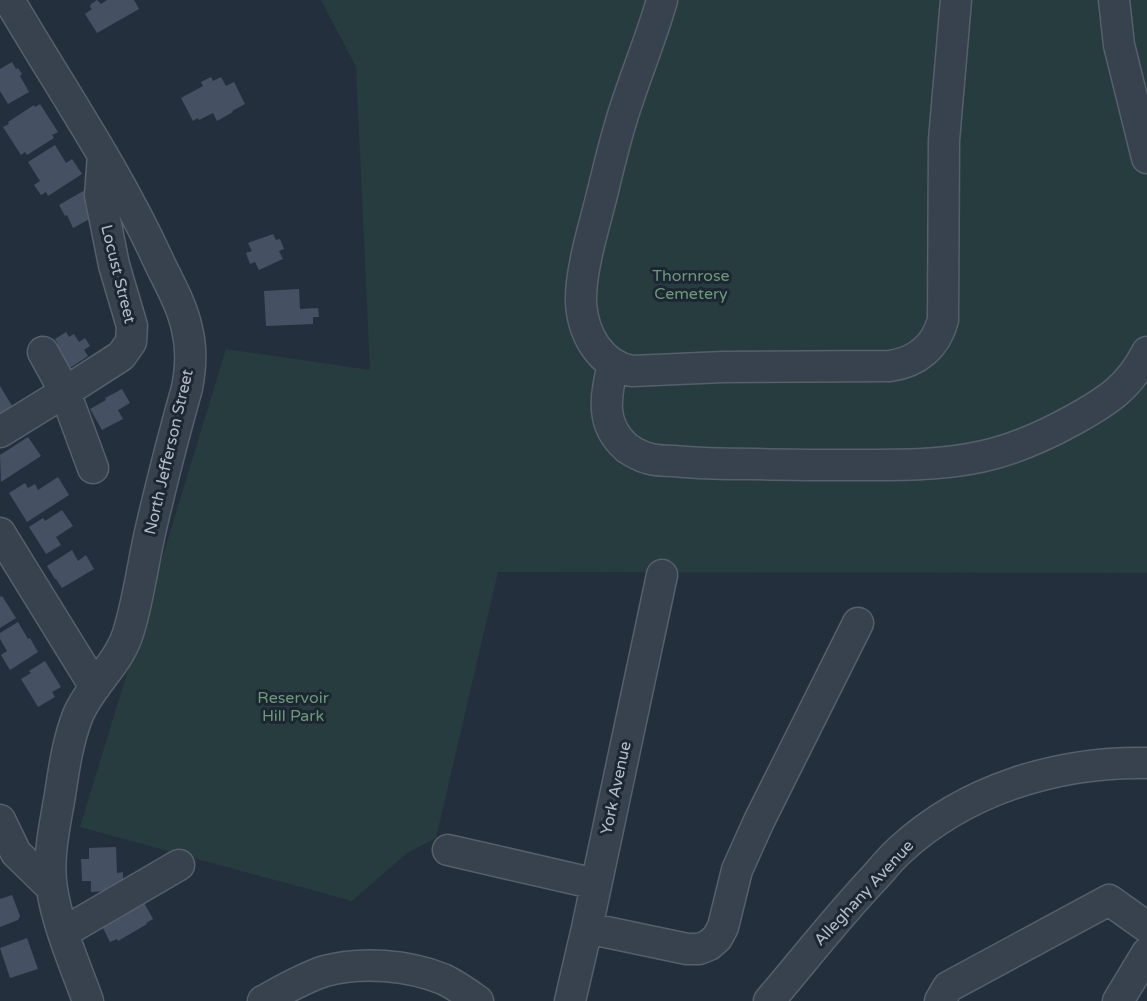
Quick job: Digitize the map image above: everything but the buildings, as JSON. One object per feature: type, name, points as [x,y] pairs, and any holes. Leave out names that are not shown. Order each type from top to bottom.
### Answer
[{"type":"street","name":"North Jefferson Street","points":[[9,0],[103,155],[141,224],[182,313],[189,337],[191,363],[187,388],[151,528],[129,632],[116,659],[86,699],[78,716],[67,754],[52,840],[51,887]]},
{"type":"street","points":[[662,0],[620,125],[592,234],[582,289],[581,306],[587,330],[600,352],[613,364],[632,371],[723,367],[890,366],[915,359],[930,346],[940,329],[943,313],[944,141],[956,0]]},
{"type":"street","points":[[1114,0],[1119,45],[1147,158]]},
{"type":"street","name":"Locust Street","points":[[0,432],[121,356],[130,342],[132,326],[114,265],[100,195],[103,155]]},
{"type":"street","points":[[43,352],[65,392],[93,468]]},
{"type":"street","points":[[613,364],[606,397],[609,423],[625,445],[648,458],[695,463],[914,465],[947,463],[996,453],[1050,433],[1097,407],[1118,392],[1132,377],[1147,352]]},
{"type":"street","points":[[0,533],[95,687]]},
{"type":"street","name":"York Avenue","points":[[570,1001],[662,575]]},
{"type":"street","points":[[587,928],[687,949],[699,949],[709,945],[717,938],[723,927],[741,860],[858,622]]},
{"type":"street","name":"Alleghany Avenue","points":[[769,1001],[849,905],[900,850],[955,811],[1000,789],[1049,772],[1082,766],[1126,762],[1147,763]]},
{"type":"street","points":[[0,820],[16,853],[51,887],[88,1001]]},
{"type":"street","points":[[448,850],[596,884]]},
{"type":"street","points":[[64,932],[178,865]]},
{"type":"street","points":[[940,1001],[948,987],[1109,900],[1147,927]]},
{"type":"street","points":[[1118,1001],[1147,953]]},
{"type":"street","points":[[263,1001],[318,974],[351,966],[395,967],[433,975],[454,985],[478,1001]]},
{"type":"green space","name":"Thornrose Cemetery","points":[[321,0],[1147,0],[1147,573],[498,572],[436,838],[407,853],[352,901],[80,827],[226,349],[370,370],[356,67]]},
{"type":"park label","name":"Reservoir Hill Park","points":[[293,707]]}]
